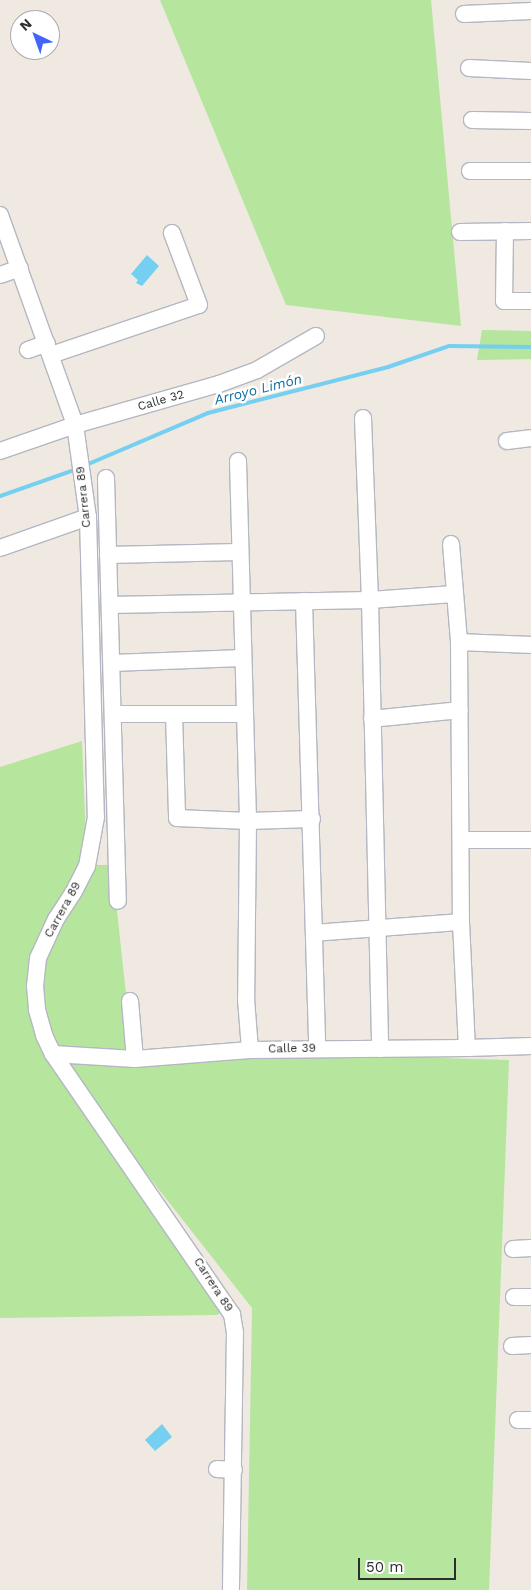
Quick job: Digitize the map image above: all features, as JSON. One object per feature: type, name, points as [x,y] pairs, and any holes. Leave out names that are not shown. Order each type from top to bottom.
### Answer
[{"type":"street","points":[[464,14],[531,11]]},
{"type":"street","points":[[469,68],[531,71]]},
{"type":"street","points":[[472,120],[531,121]]},
{"type":"street","points":[[470,171],[531,171]]},
{"type":"street","name":"Carrera 89","points":[[0,215],[76,429],[87,510],[96,817],[87,866],[73,894],[56,919],[38,958],[35,986],[37,1010],[44,1035],[53,1054],[229,1307],[235,1332],[231,1590]]},
{"type":"street","points":[[505,231],[504,301],[531,301]]},
{"type":"street","points":[[460,232],[531,231]]},
{"type":"street","points":[[28,350],[49,349],[199,305],[172,233]]},
{"type":"street","points":[[0,275],[20,268]]},
{"type":"street","name":"Calle 32","points":[[0,451],[219,384],[257,370],[316,336]]},
{"type":"street","points":[[363,418],[370,600],[380,1048]]},
{"type":"street","points":[[507,441],[531,438]]},
{"type":"street","points":[[238,461],[239,552],[248,821],[246,998],[250,1050]]},
{"type":"street","points":[[106,478],[118,901]]},
{"type":"street","points":[[0,548],[87,510]]},
{"type":"street","points":[[452,544],[454,594],[459,642],[462,840],[461,922],[467,1048]]},
{"type":"street","points":[[108,555],[239,552]]},
{"type":"street","points":[[110,605],[370,600],[454,594]]},
{"type":"street","points":[[304,601],[312,820],[317,1049]]},
{"type":"street","points":[[459,642],[531,645]]},
{"type":"street","points":[[112,664],[244,658]]},
{"type":"street","points":[[372,719],[460,710]]},
{"type":"street","points":[[114,714],[244,714]]},
{"type":"street","points":[[174,714],[177,818],[248,821],[312,820]]},
{"type":"street","points":[[462,840],[531,840]]},
{"type":"street","points":[[314,933],[461,922]]},
{"type":"street","points":[[130,1001],[135,1059]]},
{"type":"street","name":"Calle 39","points":[[53,1054],[135,1059],[250,1050],[531,1046]]},
{"type":"street","points":[[513,1249],[531,1248]]},
{"type":"street","points":[[514,1298],[531,1297]]},
{"type":"street","points":[[512,1346],[531,1345]]},
{"type":"street","points":[[218,1469],[234,1470]]},
{"type":"green space","points":[[160,0],[431,0],[461,326],[286,305]]},
{"type":"green space","points":[[482,330],[531,331],[531,359],[477,360]]},
{"type":"green space","points":[[82,741],[87,865],[112,865],[132,1049],[509,1060],[489,1590],[247,1590],[252,1308],[72,1079],[229,1307],[217,1315],[0,1318],[0,767]]},
{"type":"water","points":[[147,255],[159,266],[142,286],[136,283],[138,280],[131,274]]},
{"type":"water","points":[[162,1424],[172,1437],[155,1451],[145,1440]]},
{"type":"waterway","name":"Arroyo Limón","points":[[86,465],[208,413],[388,367],[449,346],[531,347]]},
{"type":"waterway","name":"Arroyo Limón","points":[[0,496],[77,469]]}]
